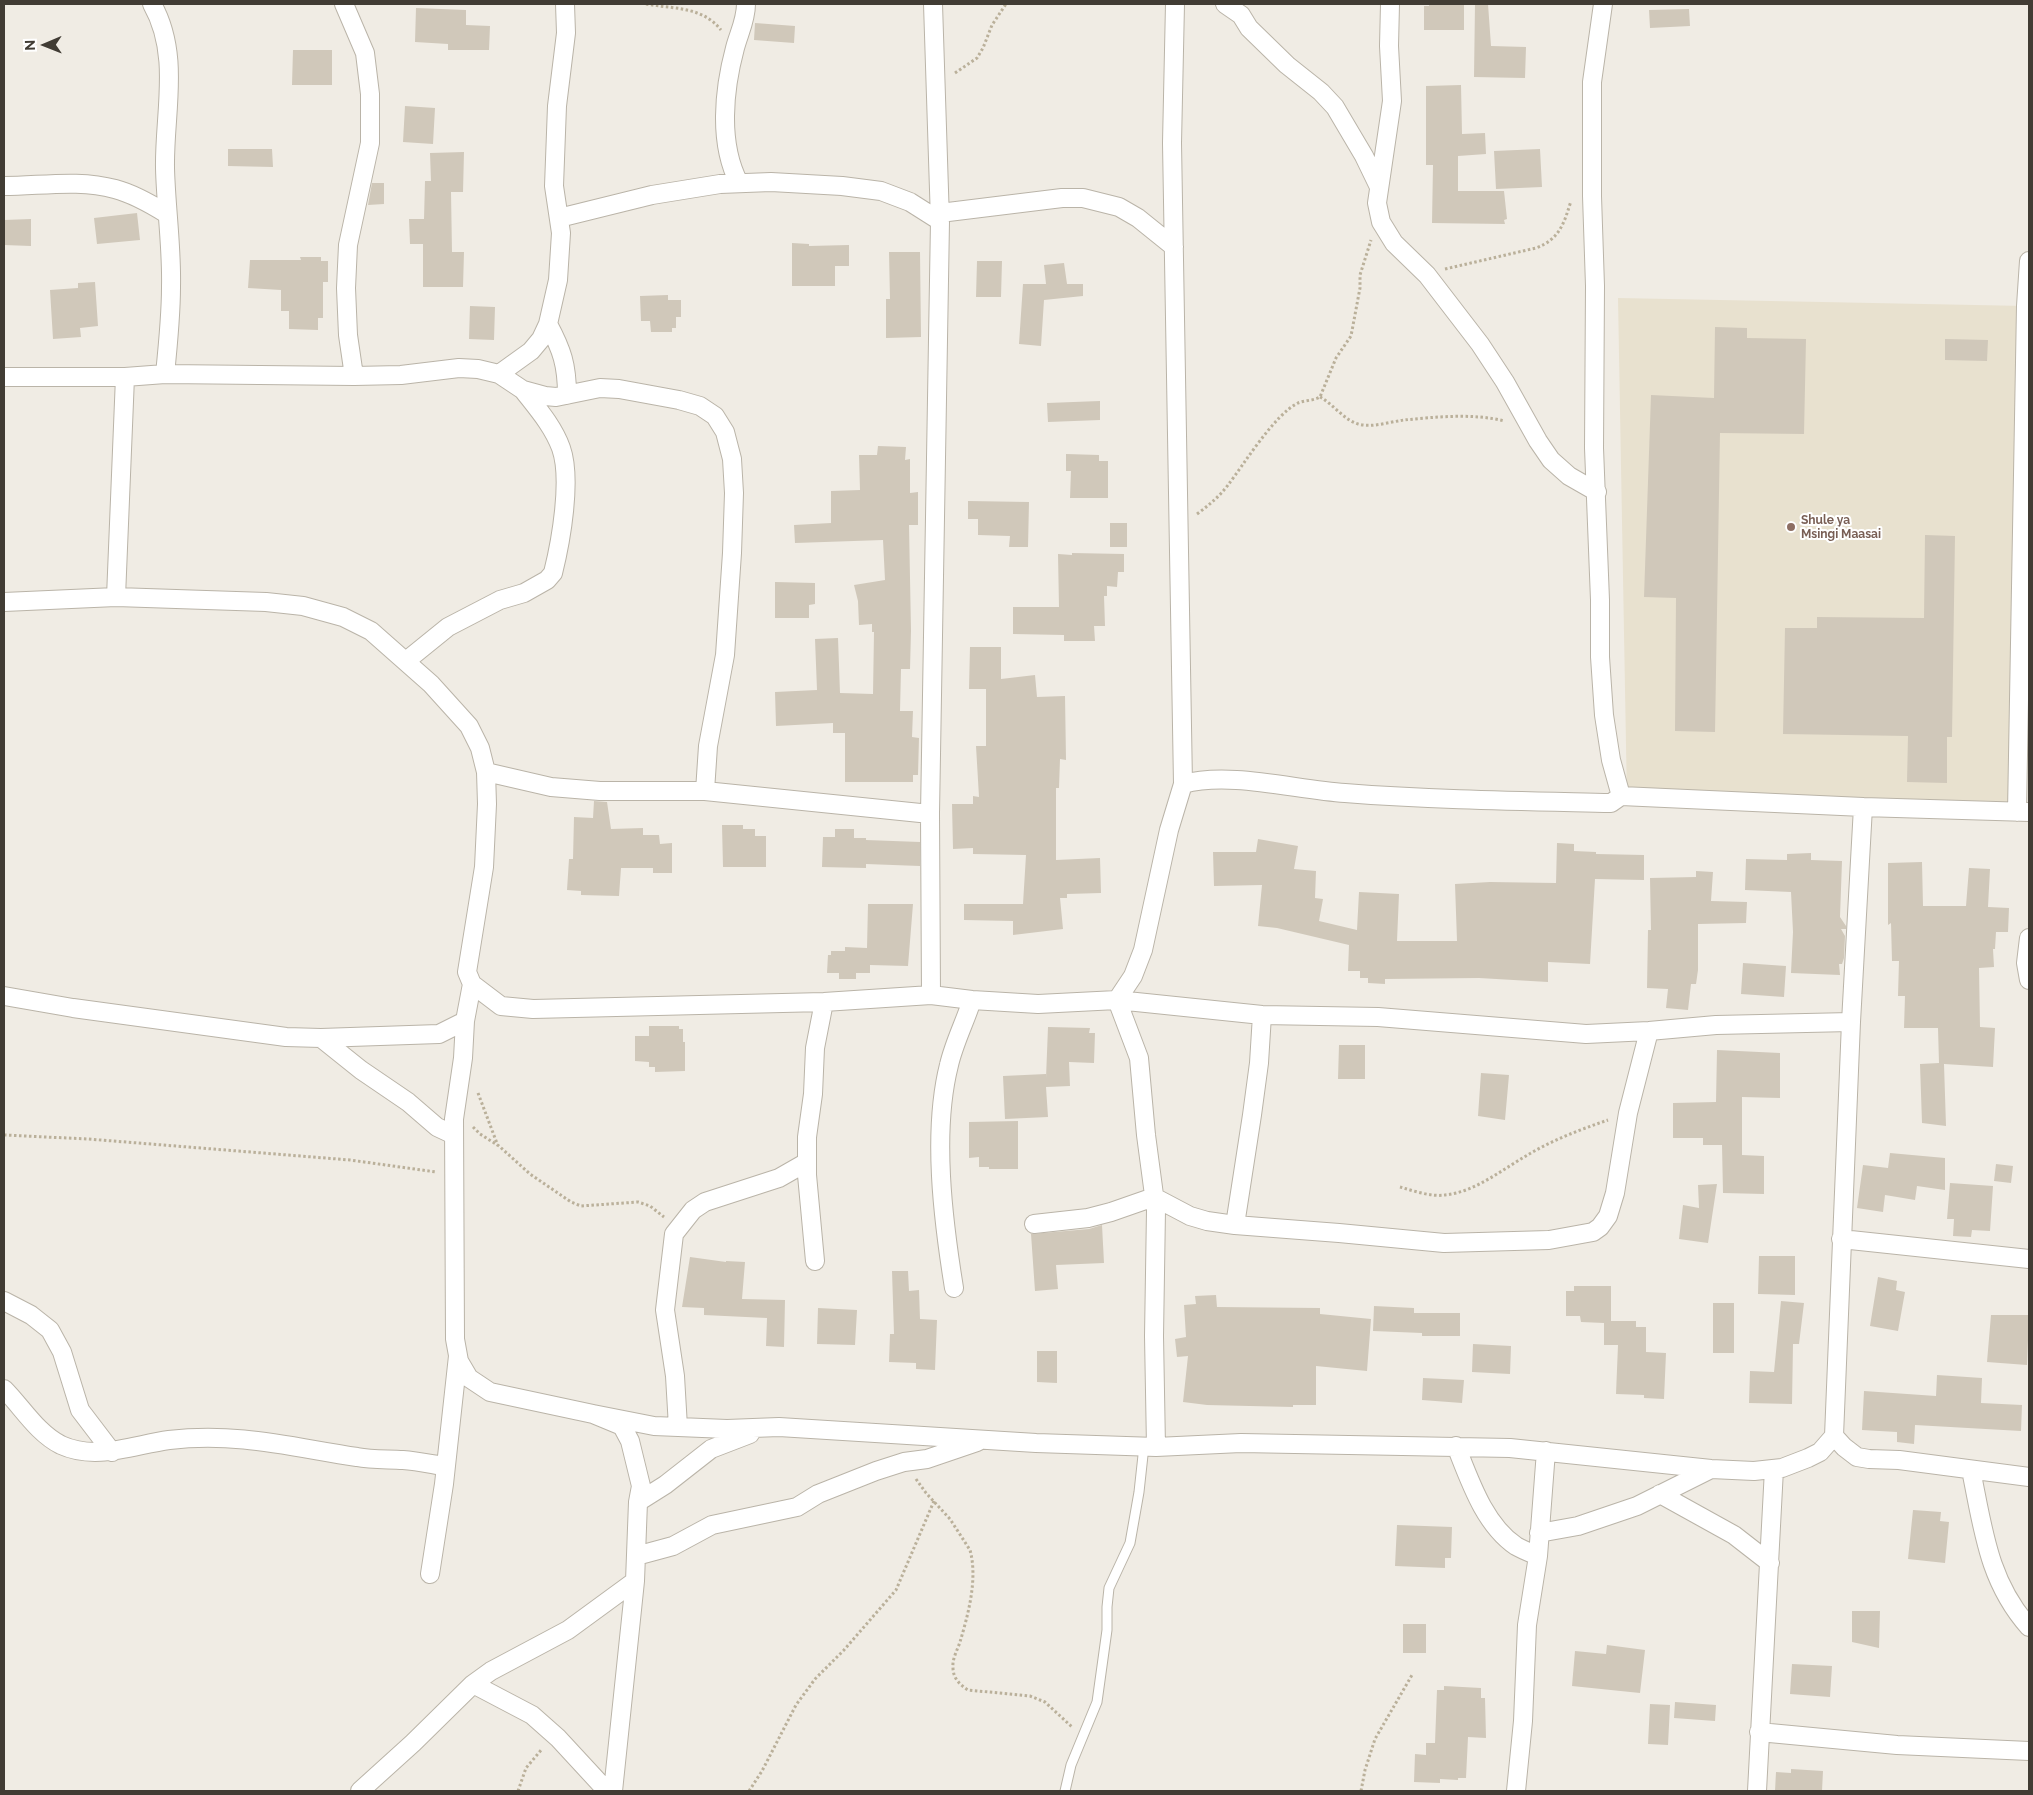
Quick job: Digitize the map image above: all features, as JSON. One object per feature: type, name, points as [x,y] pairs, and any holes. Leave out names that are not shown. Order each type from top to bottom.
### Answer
[{"type":"street","points":[[152,4],[165,35],[170,91],[165,134],[171,286],[165,374]]},
{"type":"street","points":[[344,4],[365,53],[370,94],[370,143],[347,254],[348,335],[354,376]]},
{"type":"street","points":[[499,374],[531,351],[541,339],[548,324],[558,280],[561,233],[554,186],[557,106],[566,33],[564,4]]},
{"type":"street","points":[[739,183],[734,173],[726,130],[726,90],[734,53],[745,18],[746,4]]},
{"type":"street","points":[[1117,1000],[1133,976],[1142,950],[1169,830],[1184,784],[1172,143],[1175,4]]},
{"type":"street","points":[[1225,4],[1241,15],[1249,28],[1287,65],[1321,92],[1335,107],[1364,156],[1379,187]]},
{"type":"street","points":[[1390,4],[1389,46],[1392,101],[1377,203],[1381,222],[1394,243],[1428,274],[1480,344],[1551,460],[1569,476],[1596,492]]},
{"type":"street","points":[[1603,4],[1592,82],[1591,121],[1595,286],[1594,448],[1600,657],[1604,716],[1611,760],[1620,796]]},
{"type":"street","points":[[930,7],[937,87],[940,217],[930,814],[931,995]]},
{"type":"street","points":[[4,186],[37,186],[69,183],[97,185],[138,197],[168,214]]},
{"type":"street","points":[[559,218],[652,195],[720,184],[810,184],[881,192],[910,202],[940,217],[1062,198],[1083,198],[1119,208],[1138,218],[1174,247]]},
{"type":"street","points":[[1184,784],[1199,780],[1222,779],[1343,793],[1428,799],[1611,803],[1620,796],[2023,812],[2026,306],[2029,261]]},
{"type":"street","points":[[548,324],[564,356],[567,373],[567,395]]},
{"type":"street","points":[[4,378],[125,377],[165,374],[401,375],[459,368],[478,369],[499,374],[523,390],[551,426],[561,449],[564,472],[564,513],[553,574],[547,580],[524,593],[500,600],[448,627],[406,661]]},
{"type":"street","points":[[116,597],[125,377]]},
{"type":"street","points":[[523,390],[556,397],[600,388],[619,389],[679,400],[700,406],[715,416],[725,432],[732,459],[734,493],[732,553],[724,655],[708,746],[705,791]]},
{"type":"street","points":[[4,602],[116,597],[266,602],[303,606],[343,617],[371,631],[431,684],[469,726],[480,748],[486,772],[487,804],[484,867],[468,972],[472,984],[465,1021],[463,1058],[454,1135],[455,1339],[459,1361],[469,1378],[490,1392],[654,1426],[726,1429],[772,1427],[1036,1443],[1150,1446],[1241,1443],[1409,1447],[1456,1446],[1546,1451],[1711,1469],[1754,1471],[1782,1468],[1820,1452],[1834,1436],[1851,1022],[1863,807]]},
{"type":"street","points":[[486,772],[551,787],[580,790],[705,791],[930,814]]},
{"type":"street","points":[[2029,938],[2026,963],[2029,980]]},
{"type":"street","points":[[472,984],[502,1006],[524,1008],[824,1002],[931,995],[972,1000],[1038,1004],[1117,1000],[1262,1015],[1378,1017],[1586,1034],[1716,1025],[1851,1022]]},
{"type":"street","points":[[4,996],[73,1008],[276,1036],[321,1038],[439,1034],[465,1021]]},
{"type":"street","points":[[954,1288],[944,1226],[941,1115],[949,1064],[972,1000]]},
{"type":"street","points":[[1117,1000],[1139,1058],[1154,1197],[1156,1234],[1150,1446]]},
{"type":"street","points":[[815,1261],[807,1162],[807,1137],[813,1094],[815,1048],[824,1002]]},
{"type":"street","points":[[1235,1225],[1259,1063],[1262,1015]]},
{"type":"street","points":[[1034,1224],[1088,1218],[1154,1197],[1190,1216],[1235,1225],[1444,1243],[1549,1240],[1593,1232],[1600,1227],[1608,1216],[1614,1193],[1628,1113],[1649,1031]]},
{"type":"street","points":[[321,1038],[361,1070],[408,1102],[437,1127],[454,1135]]},
{"type":"street","points":[[678,1427],[675,1376],[665,1310],[674,1234],[692,1210],[705,1202],[779,1178],[807,1162]]},
{"type":"street","points":[[1841,1239],[2029,1258]]},
{"type":"street","points":[[4,1301],[31,1315],[50,1330],[62,1352],[80,1410],[112,1452]]},
{"type":"street","points":[[430,1574],[444,1484],[444,1466],[458,1356]]},
{"type":"street","points":[[4,1389],[33,1422],[61,1444],[97,1452],[112,1452],[168,1440],[199,1437],[233,1438],[291,1444],[360,1458],[404,1460],[444,1466]]},
{"type":"street","points":[[593,1414],[622,1426],[630,1441],[641,1486],[638,1502],[635,1581],[613,1791]]},
{"type":"street","points":[[638,1502],[665,1485],[711,1449],[736,1438],[772,1427]]},
{"type":"street","points":[[1834,1436],[1857,1457],[1869,1460],[1899,1460],[2029,1477]]},
{"type":"street","points":[[636,1556],[673,1546],[712,1525],[797,1507],[818,1494],[904,1462],[927,1459],[985,1440]]},
{"type":"street","points":[[1456,1446],[1474,1490],[1492,1521],[1516,1546],[1538,1556]]},
{"type":"street","points":[[1516,1791],[1523,1721],[1527,1626],[1538,1556],[1538,1533],[1546,1451]]},
{"type":"street","points":[[1538,1533],[1578,1526],[1636,1506],[1711,1469]]},
{"type":"street","points":[[1757,1791],[1774,1469]]},
{"type":"street","points":[[1972,1470],[1992,1566],[2000,1584],[2020,1617],[2029,1627]]},
{"type":"street","points":[[1660,1494],[1734,1535],[1770,1563]]},
{"type":"street","points":[[360,1791],[413,1743],[473,1684],[491,1671],[568,1630],[635,1581]]},
{"type":"street","points":[[473,1684],[532,1715],[558,1738],[607,1791]]},
{"type":"street","points":[[1759,1732],[1896,1745],[2029,1751]]},
{"type":"lane","points":[[1065,1791],[1071,1765],[1098,1702],[1107,1630],[1106,1607],[1109,1588],[1130,1543],[1150,1446]]},
{"type":"path","points":[[646,4],[691,10],[713,20],[727,38],[734,53]]},
{"type":"path","points":[[937,87],[959,69],[977,58],[992,25],[1006,4]]},
{"type":"path","points":[[1428,274],[1450,267],[1536,248],[1548,243],[1556,236],[1564,221],[1573,194]]},
{"type":"path","points":[[1178,528],[1214,501],[1258,444],[1286,413],[1298,403],[1315,400],[1320,397],[1336,358],[1351,336],[1363,262],[1367,247],[1381,222]]},
{"type":"path","points":[[1320,397],[1334,405],[1349,420],[1358,424],[1370,425],[1405,420],[1460,417],[1491,418],[1508,422]]},
{"type":"path","points":[[477,1090],[498,1146]]},
{"type":"path","points":[[456,1107],[480,1134],[498,1146],[530,1174],[571,1202],[582,1206],[638,1202],[650,1206],[663,1215],[674,1234]]},
{"type":"path","points":[[1400,1187],[1428,1194],[1445,1195],[1464,1190],[1484,1181],[1533,1152],[1628,1113]]},
{"type":"path","points":[[4,1134],[350,1160],[454,1174]]},
{"type":"path","points":[[904,1462],[934,1501],[954,1523],[972,1556],[972,1583],[966,1617],[954,1658],[953,1668],[955,1676],[961,1685],[968,1690],[1030,1696],[1045,1702],[1083,1738]]},
{"type":"path","points":[[749,1791],[762,1771],[778,1736],[800,1698],[896,1590],[934,1501]]},
{"type":"path","points":[[1361,1791],[1365,1770],[1375,1739],[1412,1675]]},
{"type":"path","points":[[518,1791],[526,1768],[538,1752],[558,1738]]},
{"type":"shaded area","points":[[1618,298],[2026,306],[2017,812],[1627,801]]},
{"type":"building","points":[[1429,4],[1464,4],[1464,30],[1424,30],[1424,6],[1429,6]]},
{"type":"building","points":[[1475,4],[1488,4],[1491,46],[1526,47],[1525,78],[1474,77]]},
{"type":"building","points":[[416,8],[466,10],[466,25],[490,26],[489,50],[448,50],[448,44],[415,42]]},
{"type":"building","points":[[1689,9],[1690,26],[1650,28],[1649,10]]},
{"type":"building","points":[[755,23],[795,26],[794,43],[754,40]]},
{"type":"building","points":[[293,50],[332,50],[332,85],[292,85]]},
{"type":"building","points":[[1461,85],[1462,134],[1485,133],[1486,154],[1458,156],[1458,191],[1504,191],[1507,219],[1504,220],[1505,224],[1432,223],[1433,165],[1426,165],[1426,86]]},
{"type":"building","points":[[405,106],[435,108],[433,144],[403,142]]},
{"type":"building","points":[[228,149],[272,149],[273,167],[228,166]]},
{"type":"building","points":[[1540,149],[1542,187],[1496,189],[1494,151]]},
{"type":"building","points":[[464,152],[463,192],[451,192],[452,252],[464,252],[463,287],[423,287],[423,244],[410,244],[409,219],[424,219],[425,181],[431,181],[430,153]]},
{"type":"building","points":[[372,183],[384,183],[384,204],[368,205]]},
{"type":"building","points":[[137,213],[140,240],[97,244],[94,218]]},
{"type":"building","points":[[31,219],[31,246],[4,245],[4,220]]},
{"type":"building","points":[[792,243],[809,244],[809,246],[849,245],[849,266],[835,266],[835,286],[792,286]]},
{"type":"building","points":[[889,252],[920,252],[921,337],[886,338],[886,299],[890,299]]},
{"type":"building","points":[[300,257],[321,257],[321,261],[328,261],[328,282],[323,282],[323,318],[318,318],[318,330],[289,329],[289,311],[281,311],[281,290],[248,288],[250,260],[301,260]]},
{"type":"building","points":[[977,261],[1002,261],[1001,297],[976,297]]},
{"type":"building","points":[[1064,263],[1067,284],[1083,284],[1083,296],[1044,300],[1041,346],[1019,344],[1023,284],[1046,284],[1044,265]]},
{"type":"building","points":[[95,282],[98,326],[80,328],[81,337],[53,339],[50,290],[78,288],[78,283]]},
{"type":"building","points":[[668,295],[668,300],[681,300],[681,317],[676,317],[676,328],[672,328],[672,332],[651,332],[650,321],[641,321],[640,296]]},
{"type":"building","points":[[470,306],[495,307],[494,340],[469,339]]},
{"type":"building","points":[[1715,327],[1747,328],[1747,338],[1806,339],[1804,434],[1720,433],[1715,732],[1675,731],[1676,598],[1644,597],[1651,395],[1714,398]]},
{"type":"building","points":[[1945,339],[1988,340],[1987,361],[1945,360]]},
{"type":"building","points":[[1100,401],[1100,420],[1048,422],[1047,403]]},
{"type":"building","points":[[878,446],[906,447],[905,460],[910,459],[910,493],[918,492],[918,525],[909,525],[910,669],[901,669],[900,711],[913,711],[912,737],[919,738],[918,775],[913,775],[913,782],[845,782],[845,733],[833,733],[833,723],[776,726],[775,692],[817,690],[815,639],[838,638],[840,693],[873,694],[874,632],[872,632],[872,624],[859,625],[858,601],[854,585],[885,580],[883,540],[795,543],[794,525],[831,523],[831,491],[860,490],[859,455],[877,455]]},
{"type":"building","points":[[1066,454],[1099,455],[1099,461],[1108,461],[1108,498],[1070,498],[1071,471],[1066,471]]},
{"type":"building","points":[[968,501],[1029,502],[1028,547],[1009,547],[1010,536],[978,535],[978,519],[968,519]]},
{"type":"building","points":[[1110,523],[1127,523],[1127,547],[1110,547]]},
{"type":"building","points":[[1925,535],[1955,536],[1952,737],[1947,737],[1947,783],[1907,782],[1908,736],[1783,734],[1785,628],[1817,628],[1817,617],[1924,618]]},
{"type":"building","points":[[1072,553],[1124,554],[1124,572],[1118,572],[1117,587],[1107,586],[1107,596],[1104,596],[1105,626],[1094,626],[1095,641],[1064,641],[1064,635],[1013,634],[1013,607],[1059,607],[1058,554],[1072,555]]},
{"type":"building","points":[[775,582],[815,583],[815,604],[809,605],[809,618],[775,618]]},
{"type":"building","points":[[970,647],[1001,647],[1001,679],[1035,675],[1037,697],[1065,696],[1066,760],[1060,759],[1059,788],[1056,788],[1056,860],[1100,858],[1101,893],[1067,894],[1067,898],[1060,898],[1063,929],[1013,935],[1013,921],[964,920],[964,904],[1023,904],[1026,855],[973,854],[973,848],[953,849],[952,804],[973,804],[973,796],[979,797],[976,746],[986,746],[986,689],[969,689]]},
{"type":"building","points":[[594,801],[607,802],[611,829],[643,828],[643,835],[659,835],[660,844],[672,843],[672,873],[653,873],[653,868],[621,868],[619,896],[581,895],[581,891],[567,890],[569,859],[573,859],[574,817],[593,818]]},
{"type":"building","points":[[722,825],[743,825],[743,829],[755,829],[755,836],[766,836],[766,867],[723,867]]},
{"type":"building","points":[[835,829],[854,829],[854,838],[866,838],[866,840],[920,842],[920,866],[866,864],[866,868],[822,867],[823,837],[835,837]]},
{"type":"building","points":[[1258,839],[1298,846],[1294,869],[1316,871],[1315,898],[1323,899],[1319,921],[1357,930],[1359,892],[1399,894],[1397,941],[1457,941],[1455,884],[1490,882],[1556,883],[1557,843],[1574,844],[1574,851],[1596,852],[1596,854],[1644,855],[1644,880],[1595,879],[1590,964],[1548,962],[1548,982],[1479,978],[1385,979],[1385,984],[1368,983],[1368,978],[1360,978],[1360,971],[1348,971],[1349,945],[1277,928],[1258,926],[1262,885],[1214,886],[1213,852],[1256,852]]},
{"type":"building","points":[[1811,853],[1811,860],[1842,861],[1840,917],[1846,929],[1841,929],[1845,936],[1844,958],[1842,964],[1839,964],[1840,975],[1791,973],[1793,932],[1791,892],[1745,890],[1746,859],[1787,860],[1787,854]]},
{"type":"building","points":[[1922,862],[1923,906],[1966,906],[1969,868],[1990,869],[1988,907],[2009,908],[2008,932],[1996,932],[1995,949],[1993,949],[1994,967],[1979,968],[1980,1027],[1995,1028],[1993,1067],[1944,1064],[1946,1126],[1922,1123],[1920,1064],[1939,1063],[1938,1028],[1904,1028],[1905,996],[1898,996],[1899,961],[1892,961],[1891,923],[1888,925],[1888,863]]},
{"type":"building","points":[[1696,871],[1713,872],[1711,901],[1747,902],[1746,923],[1698,924],[1698,970],[1696,984],[1691,984],[1688,1010],[1666,1008],[1668,989],[1647,988],[1648,930],[1651,930],[1650,878],[1696,877]]},
{"type":"building","points":[[868,904],[913,904],[908,966],[870,965],[870,973],[856,973],[856,979],[839,979],[839,973],[827,973],[828,955],[831,955],[831,951],[845,951],[845,947],[867,948]]},
{"type":"building","points":[[1743,963],[1786,966],[1784,997],[1741,994]]},
{"type":"building","points":[[649,1026],[679,1026],[679,1029],[683,1029],[685,1071],[655,1072],[655,1067],[649,1067],[649,1062],[635,1061],[635,1036],[649,1036]]},
{"type":"building","points":[[1048,1027],[1090,1028],[1089,1033],[1095,1033],[1094,1063],[1069,1062],[1070,1086],[1046,1087],[1048,1117],[1005,1119],[1003,1076],[1046,1074],[1046,1078]]},
{"type":"building","points":[[1339,1045],[1365,1045],[1365,1079],[1338,1079]]},
{"type":"building","points":[[1717,1050],[1780,1053],[1780,1098],[1742,1097],[1742,1155],[1764,1156],[1764,1194],[1723,1193],[1722,1145],[1703,1145],[1703,1138],[1673,1138],[1673,1103],[1716,1102]]},
{"type":"building","points":[[1481,1073],[1509,1075],[1505,1120],[1478,1116]]},
{"type":"building","points":[[1018,1121],[1018,1169],[979,1167],[979,1157],[969,1158],[969,1122]]},
{"type":"building","points":[[1890,1153],[1945,1158],[1945,1190],[1917,1186],[1915,1200],[1885,1195],[1883,1212],[1857,1208],[1863,1165],[1888,1168]]},
{"type":"building","points":[[1996,1164],[2013,1166],[2011,1183],[1994,1181]]},
{"type":"building","points":[[1950,1183],[1993,1186],[1990,1231],[1972,1230],[1971,1237],[1953,1236],[1954,1219],[1947,1219]]},
{"type":"building","points":[[1717,1184],[1708,1243],[1679,1239],[1683,1205],[1699,1208],[1698,1185]]},
{"type":"building","points":[[1102,1225],[1104,1263],[1056,1265],[1058,1289],[1035,1291],[1031,1234],[1089,1229]]},
{"type":"building","points":[[1759,1256],[1795,1256],[1795,1295],[1758,1294]]},
{"type":"building","points":[[690,1257],[726,1262],[745,1262],[742,1299],[785,1300],[784,1347],[766,1346],[767,1318],[704,1315],[704,1308],[682,1307]]},
{"type":"building","points":[[892,1271],[908,1271],[909,1291],[919,1290],[920,1319],[937,1320],[935,1370],[916,1369],[916,1363],[889,1362],[890,1334],[894,1334]]},
{"type":"building","points":[[1878,1277],[1897,1281],[1896,1290],[1905,1292],[1898,1331],[1870,1326]]},
{"type":"building","points":[[1574,1286],[1611,1286],[1611,1321],[1636,1321],[1636,1327],[1646,1327],[1646,1352],[1666,1353],[1664,1399],[1644,1398],[1644,1395],[1616,1394],[1618,1345],[1604,1345],[1604,1323],[1581,1322],[1580,1316],[1566,1316],[1566,1291],[1574,1291]]},
{"type":"building","points":[[1216,1295],[1217,1307],[1320,1308],[1320,1314],[1371,1319],[1367,1371],[1316,1366],[1316,1405],[1293,1405],[1293,1407],[1207,1405],[1183,1402],[1188,1356],[1177,1357],[1175,1339],[1186,1337],[1184,1305],[1196,1304],[1195,1296]]},
{"type":"building","points":[[1781,1301],[1804,1303],[1799,1344],[1793,1344],[1792,1404],[1749,1403],[1750,1371],[1774,1372]]},
{"type":"building","points":[[1713,1303],[1734,1303],[1734,1353],[1713,1353]]},
{"type":"building","points":[[1374,1306],[1414,1308],[1414,1313],[1460,1313],[1460,1336],[1422,1336],[1422,1333],[1373,1331]]},
{"type":"building","points":[[818,1308],[857,1310],[855,1345],[817,1344]]},
{"type":"building","points":[[1991,1315],[2029,1315],[2027,1365],[1987,1362]]},
{"type":"building","points":[[1473,1344],[1511,1346],[1510,1374],[1472,1372]]},
{"type":"building","points":[[1037,1351],[1057,1351],[1057,1383],[1037,1382]]},
{"type":"building","points":[[1937,1375],[1982,1378],[1981,1403],[2022,1405],[2021,1431],[1915,1425],[1914,1444],[1897,1442],[1897,1432],[1862,1430],[1864,1391],[1936,1396]]},
{"type":"building","points":[[1423,1378],[1464,1380],[1462,1403],[1422,1400]]},
{"type":"building","points":[[1913,1510],[1941,1512],[1940,1521],[1949,1522],[1945,1563],[1908,1559]]},
{"type":"building","points":[[1397,1525],[1452,1527],[1451,1558],[1445,1558],[1445,1568],[1395,1566]]},
{"type":"building","points":[[1852,1611],[1880,1611],[1879,1648],[1852,1642]]},
{"type":"building","points":[[1403,1624],[1426,1624],[1426,1653],[1403,1653]]},
{"type":"building","points":[[1607,1645],[1645,1650],[1640,1693],[1572,1686],[1575,1651],[1606,1654]]},
{"type":"building","points":[[1792,1664],[1832,1666],[1830,1697],[1790,1694]]},
{"type":"building","points":[[1444,1686],[1481,1688],[1481,1698],[1485,1698],[1486,1738],[1468,1737],[1466,1778],[1458,1778],[1458,1780],[1440,1779],[1440,1783],[1414,1782],[1415,1754],[1426,1755],[1426,1743],[1435,1743],[1437,1690],[1444,1690]]},
{"type":"building","points":[[1675,1702],[1716,1705],[1715,1721],[1674,1718]]},
{"type":"building","points":[[1650,1704],[1670,1705],[1668,1745],[1648,1744]]},
{"type":"building","points":[[1791,1769],[1823,1771],[1822,1791],[1775,1791],[1776,1772],[1791,1773]]},
{"type":"place","name":"Shule ya Msingi Maasai","points":[[1791,527]]}]
